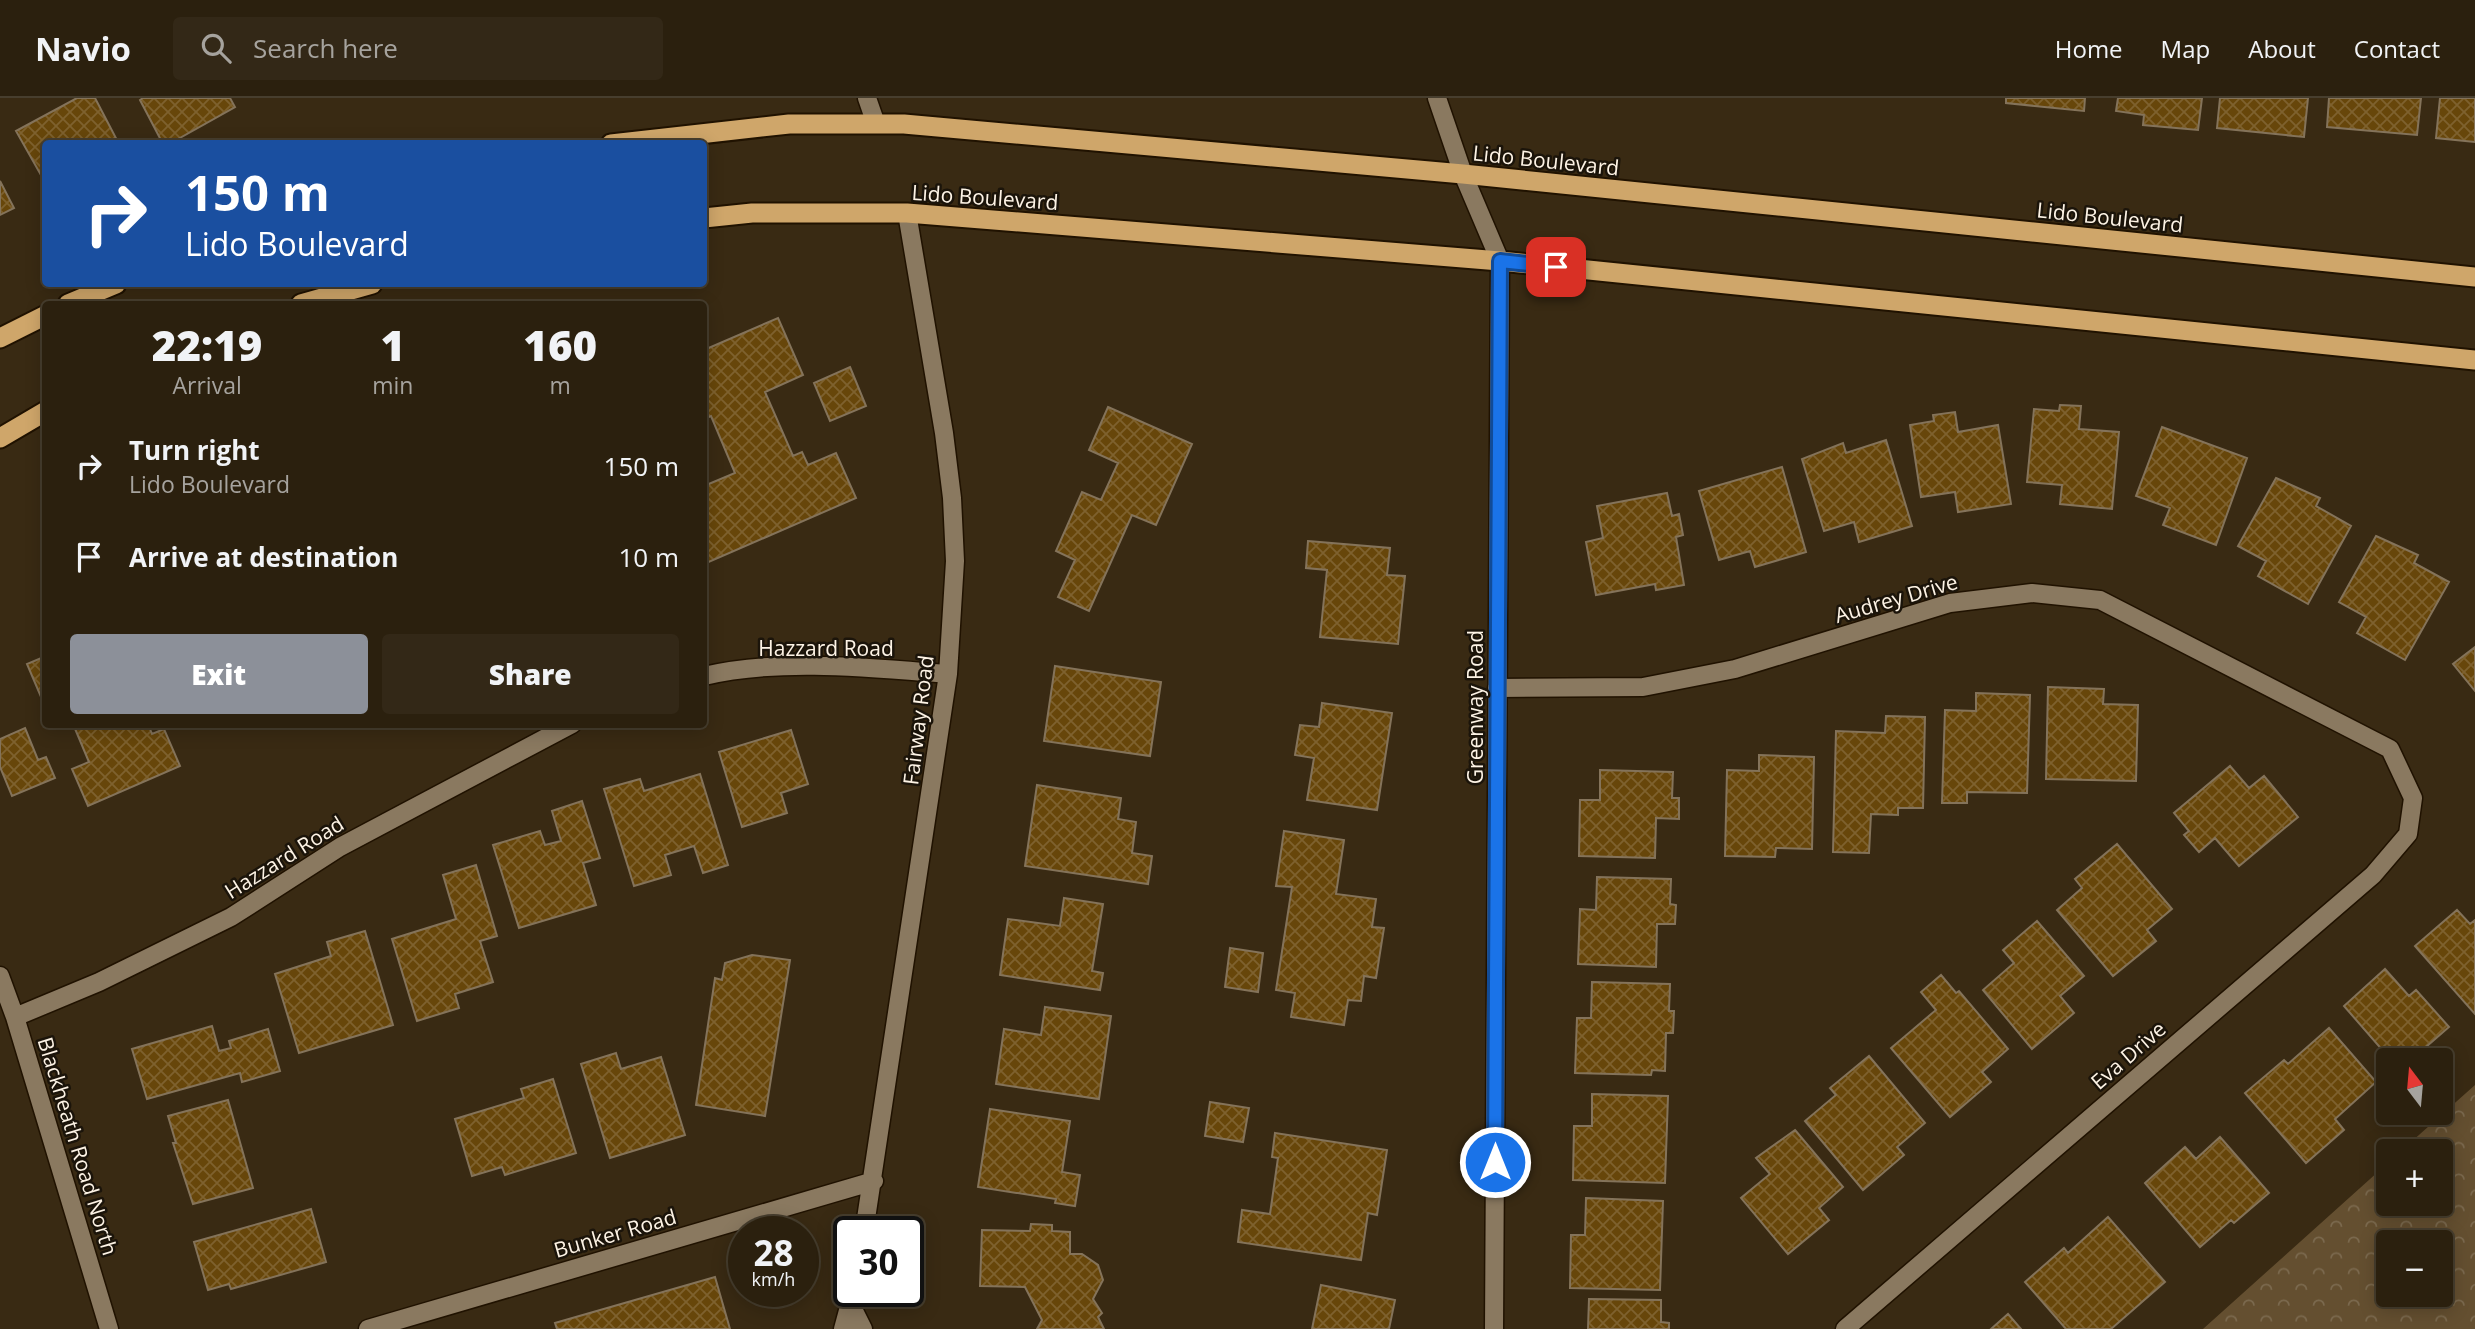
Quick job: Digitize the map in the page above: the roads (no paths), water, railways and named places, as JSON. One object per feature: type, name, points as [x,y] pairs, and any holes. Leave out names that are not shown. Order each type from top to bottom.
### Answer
[{"type":"highway","name":"Lido Boulevard","points":[[647,140],[789,124],[876,124],[1464,174],[2475,277]]},
{"type":"highway","name":"Lido Boulevard","points":[[707,218],[819,212],[907,213],[1500,261],[2475,360]]},
{"type":"highway","points":[[75,301],[109,287]]},
{"type":"highway","points":[[312,301],[361,287]]},
{"type":"highway","points":[[0,338],[42,317]]},
{"type":"highway","points":[[0,438],[42,413]]},
{"type":"street","points":[[867,98],[876,124]]},
{"type":"street","name":"Greenway Road","points":[[1437,98],[1464,174],[1500,261],[1494,1329]]},
{"type":"street","name":"Fairway Road","points":[[867,1216],[948,674],[955,561],[952,498],[907,213]]},
{"type":"street","name":"Audrey Drive","points":[[1497,688],[1643,687],[1735,669],[1950,603],[2032,593],[2100,600],[2390,749],[2413,798]]},
{"type":"street","name":"Hazzard Road","points":[[707,675],[727,670],[850,667],[948,674]]},
{"type":"street","name":"Hazzard Road","points":[[15,1017],[99,982],[231,917],[340,847],[564,728]]},
{"type":"street","name":"Eva Drive","points":[[1845,1329],[2373,875],[2407,834],[2413,798]]},
{"type":"street","name":"Blackheath Road North","points":[[0,976],[15,1017],[109,1329]]},
{"type":"street","name":"Bunker Road","points":[[368,1329],[874,1181]]},
{"type":"street","points":[[843,1329],[848,1307]]},
{"type":"street","points":[[855,1307],[863,1329]]}]
